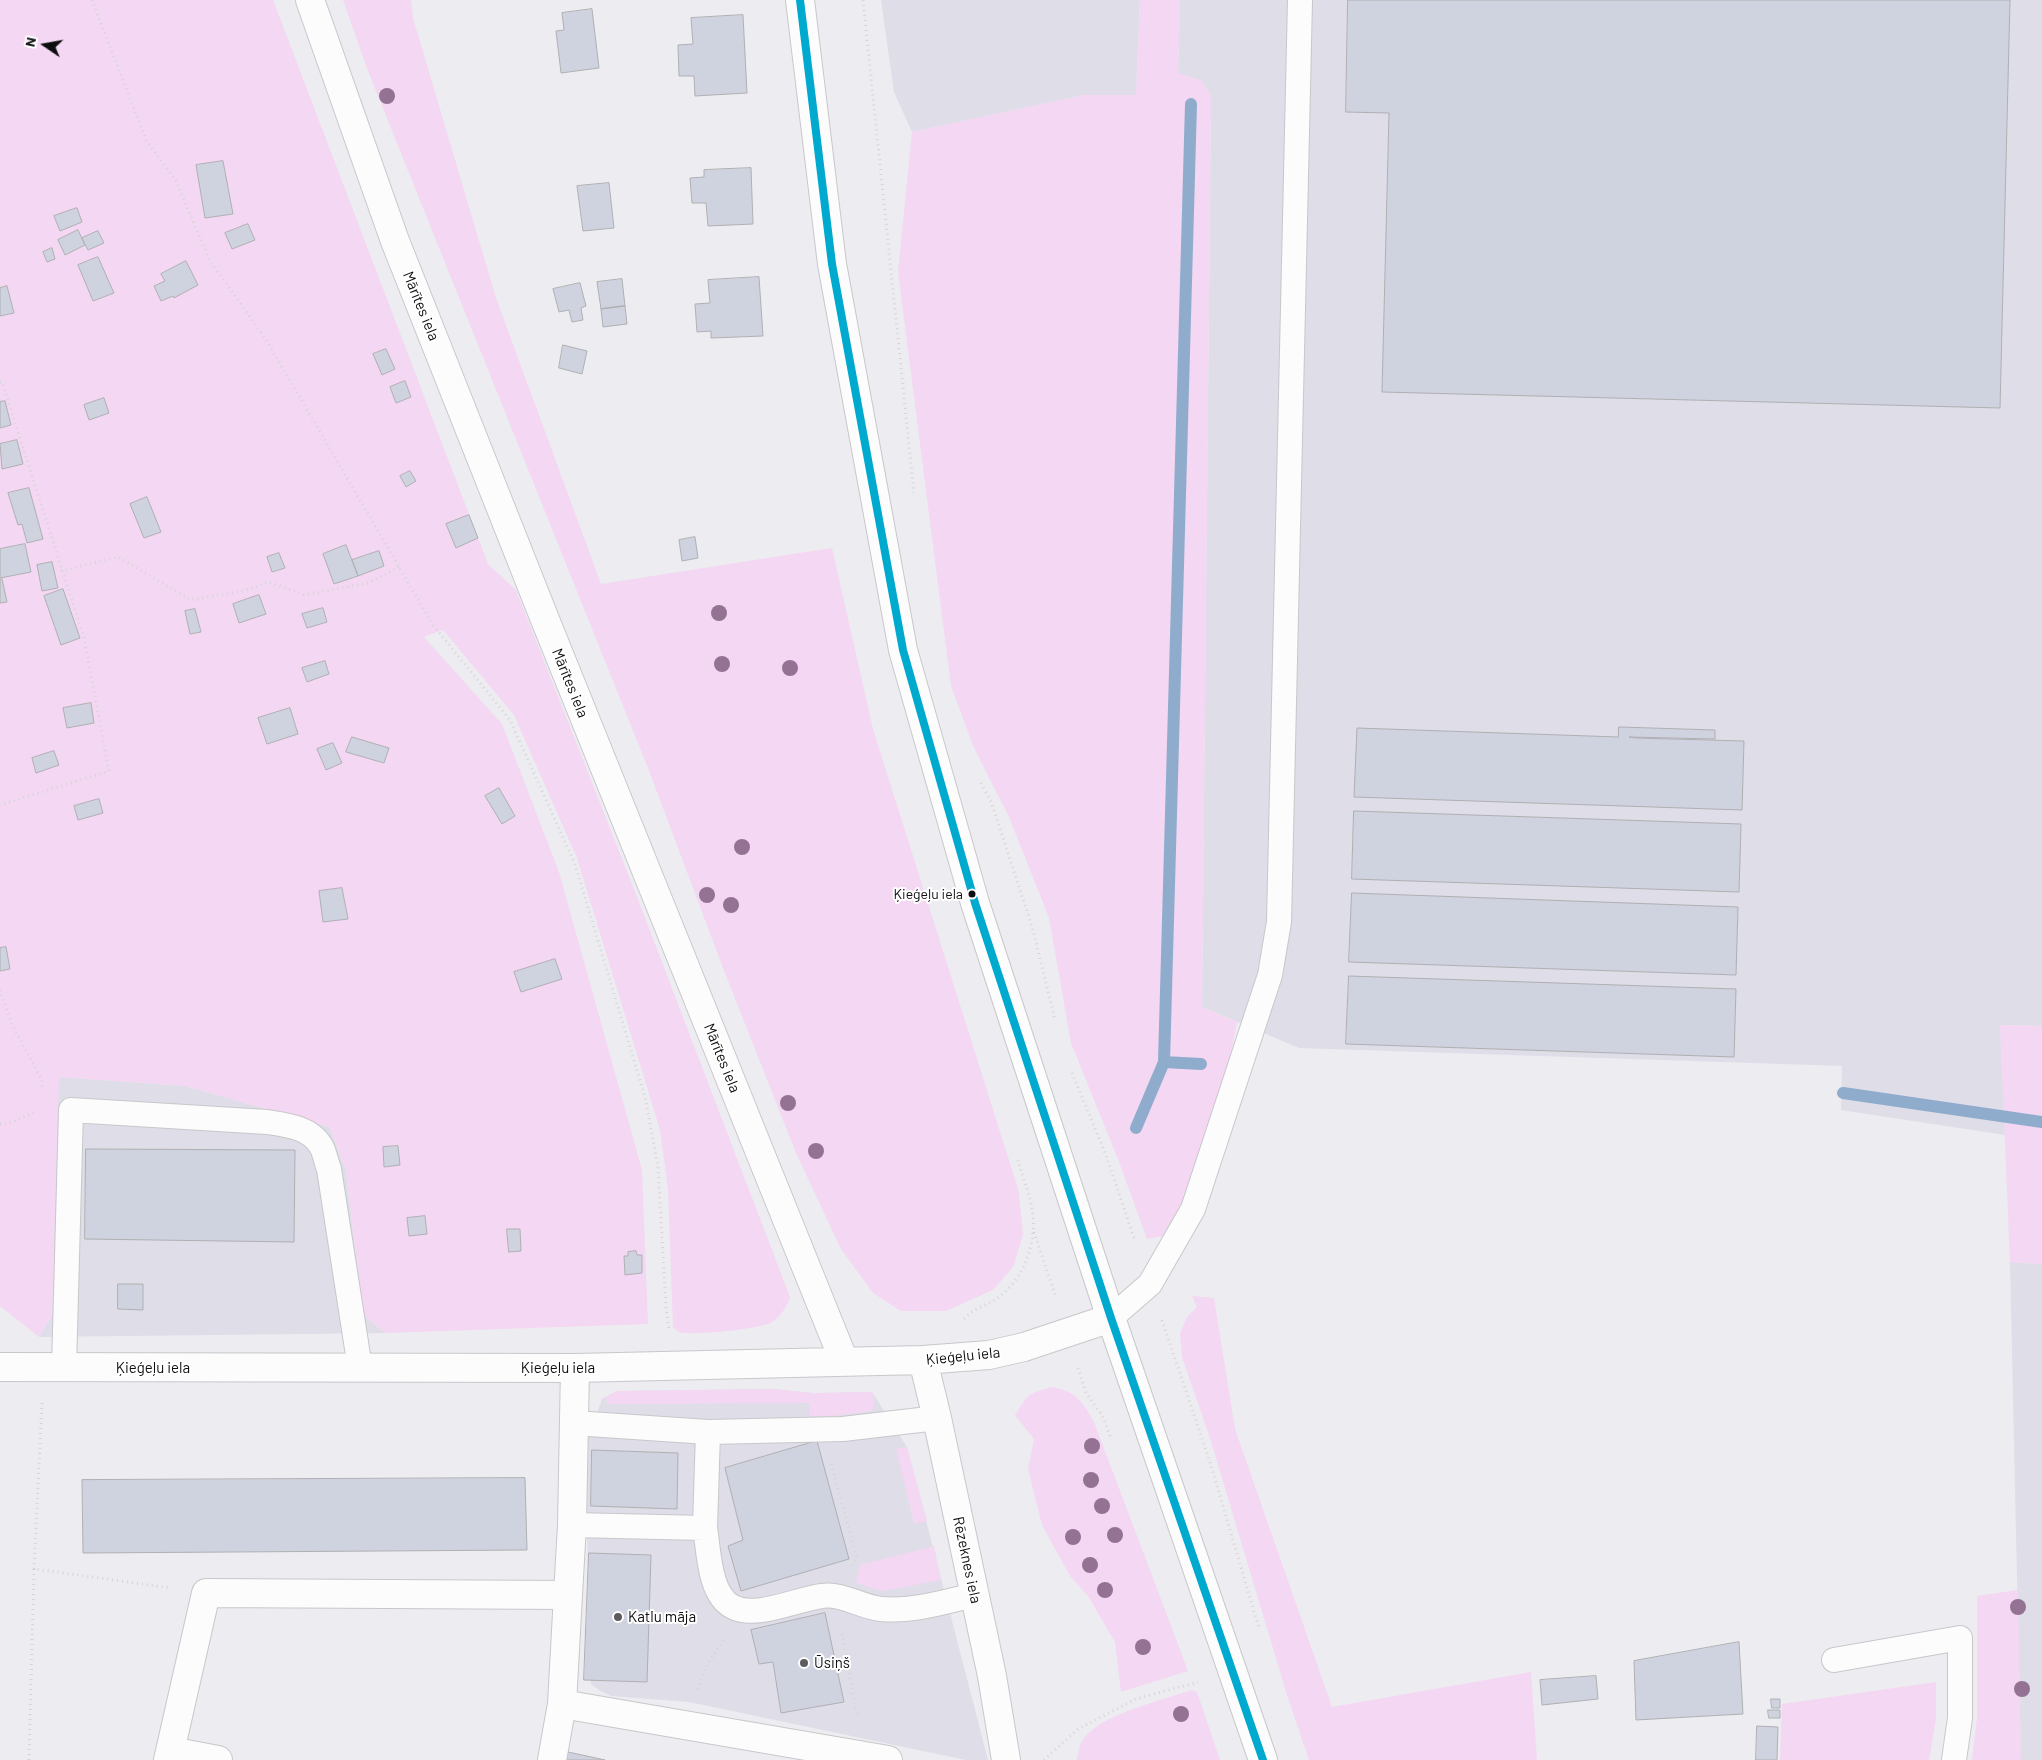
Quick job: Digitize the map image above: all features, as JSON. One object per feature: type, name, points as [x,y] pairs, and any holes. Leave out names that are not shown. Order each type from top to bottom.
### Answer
[{"type":"main road","name":"Mārītes iela","points":[[310,0],[395,241],[544,617],[844,1361]]},
{"type":"main road","points":[[800,0],[832,264],[903,650],[975,903],[1111,1318],[1263,1760]]},
{"type":"main road","name":"Ķieģeļu iela","points":[[0,1367],[575,1368],[923,1360],[989,1355],[1024,1347],[1111,1318]]},
{"type":"main road","name":"Rēzeknes iela","points":[[923,1360],[992,1676],[1006,1760]]},
{"type":"main road","points":[[552,1760],[562,1704],[572,1525],[575,1368]]},
{"type":"main road","points":[[218,1760],[169,1755],[206,1593],[568,1594]]},
{"type":"main road","points":[[562,1704],[888,1760]]},
{"type":"lane","points":[[1111,1318],[1150,1284],[1194,1208],[1270,975],[1280,922],[1300,0]]},
{"type":"lane","points":[[54,1368],[71,1110],[267,1122],[294,1126],[311,1135],[321,1146],[329,1169],[360,1368]]},
{"type":"lane","points":[[574,1423],[708,1432],[843,1429],[937,1418]]},
{"type":"lane","points":[[708,1432],[705,1528],[716,1588],[723,1599],[733,1607],[744,1611],[756,1611],[823,1596],[835,1596],[863,1606],[893,1610],[910,1609],[974,1595]]},
{"type":"lane","points":[[572,1525],[705,1528]]},
{"type":"lane","points":[[1834,1660],[1960,1638],[1960,1718],[1954,1760]]},
{"type":"path","points":[[92,0],[146,140],[176,181],[210,261],[265,338],[433,625],[510,720],[575,864],[645,1096],[658,1167],[666,1308],[674,1366]]},
{"type":"path","points":[[863,0],[915,502]]},
{"type":"path","points":[[0,382],[2,382],[84,638],[109,772],[0,805]]},
{"type":"path","points":[[61,571],[118,557],[191,600],[243,591],[269,582],[304,595],[368,583],[399,568]]},
{"type":"path","points":[[978,777],[992,804],[1033,930],[1057,1029]]},
{"type":"path","points":[[0,990],[12,1024],[42,1080],[41,1100]]},
{"type":"path","points":[[1069,1065],[1106,1155],[1150,1284],[1210,1462],[1260,1631]]},
{"type":"path","points":[[0,1124],[7,1124],[41,1109]]},
{"type":"path","points":[[923,1360],[972,1310],[996,1299],[1013,1284],[1024,1266],[1031,1248],[1034,1229]]},
{"type":"path","points":[[29,1760],[34,1569],[54,1368]]},
{"type":"path","points":[[34,1569],[206,1593]]},
{"type":"path","points":[[682,1725],[708,1663],[744,1611]]},
{"type":"path","points":[[1044,1760],[1078,1729],[1136,1699],[1203,1680]]},
{"type":"shaded area","points":[[0,0],[273,0],[488,564],[516,590],[634,889],[790,1297],[783,1311],[772,1322],[755,1327],[711,1332],[678,1332],[673,1327],[668,1189],[660,1130],[577,858],[514,715],[443,630],[424,637],[502,724],[559,872],[642,1170],[648,1324],[386,1333],[363,1315],[346,1171],[330,1127],[185,1086],[59,1077],[52,1316],[39,1337],[0,1306]]},
{"type":"shaded area","points":[[343,0],[411,0],[413,18],[496,298],[601,584],[832,548],[873,729],[1019,1192],[1023,1235],[1013,1267],[993,1290],[946,1311],[901,1311],[873,1293],[841,1249],[796,1153],[723,968],[648,768],[368,71]]},
{"type":"shaded area","points":[[881,0],[1140,0],[1136,95],[1084,95],[912,132],[894,92]]},
{"type":"shaded area","points":[[1140,0],[1180,0],[1178,73],[1201,80],[1211,95],[1202,1007],[1237,1022],[1230,1059],[1181,1211],[1163,1236],[1147,1239],[1118,1159],[1071,1043],[1049,918],[1009,817],[974,748],[951,686],[898,272],[912,132],[1084,95],[1136,95]]},
{"type":"shaded area","points":[[1180,0],[2042,0],[2042,1026],[2000,1025],[2005,1135],[1841,1110],[1842,1066],[1299,1048],[1202,1007],[1211,95],[1178,73]]},
{"type":"shaded area","points":[[2000,1025],[2042,1026],[2042,1264],[2010,1262]]},
{"type":"shaded area","points":[[58,1077],[185,1086],[330,1127],[346,1171],[363,1315],[386,1333],[39,1337],[52,1316]]},
{"type":"shaded area","points":[[2010,1262],[2042,1264],[2042,1760],[2021,1760]]},
{"type":"shaded area","points":[[1192,1296],[1214,1298],[1235,1429],[1332,1707],[1531,1672],[1537,1760],[1309,1760],[1287,1695],[1210,1438],[1182,1357],[1180,1333],[1187,1317],[1197,1307]]},
{"type":"shaded area","points":[[1053,1387],[1074,1395],[1094,1422],[1188,1671],[1121,1692],[1115,1642],[1088,1596],[1070,1576],[1042,1525],[1028,1469],[1034,1439],[1015,1415],[1030,1395]]},
{"type":"shaded area","points":[[772,1389],[813,1393],[872,1392],[907,1447],[988,1760],[966,1760],[689,1702],[611,1696],[591,1684],[585,1448],[602,1399],[617,1391]]},
{"type":"shaded area","points":[[772,1389],[813,1393],[872,1392],[875,1404],[872,1411],[832,1416],[810,1416],[809,1403],[607,1404],[606,1397],[617,1391]]},
{"type":"shaded area","points":[[907,1447],[927,1521],[914,1524],[896,1449]]},
{"type":"shaded area","points":[[934,1546],[941,1580],[882,1591],[856,1583],[860,1565]]},
{"type":"shaded area","points":[[2018,1590],[2021,1760],[1972,1760],[1977,1718],[1977,1596]]},
{"type":"shaded area","points":[[1936,1682],[1936,1718],[1929,1760],[1780,1760],[1782,1704]]},
{"type":"shaded area","points":[[1192,1690],[1197,1692],[1220,1760],[1077,1760],[1082,1741],[1090,1731],[1102,1723],[1132,1709]]},
{"type":"building","points":[[1348,0],[2010,0],[2000,408],[1382,392],[1389,113],[1346,112]]},
{"type":"building","points":[[592,9],[599,68],[561,73],[556,31],[564,30],[562,13]]},
{"type":"building","points":[[743,15],[747,93],[695,96],[694,76],[679,76],[678,45],[693,44],[691,18]]},
{"type":"building","points":[[223,161],[233,214],[205,218],[196,165]]},
{"type":"building","points":[[751,168],[753,224],[708,226],[706,203],[692,203],[690,178],[704,177],[704,170]]},
{"type":"building","points":[[609,183],[614,228],[583,231],[577,186]]},
{"type":"building","points":[[77,208],[82,222],[60,231],[54,216]]},
{"type":"building","points":[[248,224],[255,240],[232,249],[225,233]]},
{"type":"building","points":[[78,230],[85,245],[65,255],[58,240]]},
{"type":"building","points":[[98,231],[104,243],[88,250],[82,238]]},
{"type":"building","points":[[52,248],[55,259],[47,262],[43,252]]},
{"type":"building","points":[[98,257],[114,293],[93,301],[78,265]]},
{"type":"building","points":[[186,261],[198,285],[174,298],[173,296],[161,301],[154,286],[165,281],[161,274]]},
{"type":"building","points":[[759,277],[763,336],[711,338],[711,331],[697,332],[695,304],[710,303],[708,280]]},
{"type":"building","points":[[622,279],[625,306],[601,309],[597,282]]},
{"type":"building","points":[[580,283],[586,306],[581,308],[583,320],[572,322],[569,310],[559,312],[553,289]]},
{"type":"building","points":[[7,286],[14,313],[0,316],[0,288]]},
{"type":"building","points":[[625,306],[627,324],[603,327],[601,309]]},
{"type":"building","points":[[563,345],[587,351],[582,374],[559,368]]},
{"type":"building","points":[[386,349],[395,369],[382,375],[373,354]]},
{"type":"building","points":[[405,381],[411,397],[396,403],[390,387]]},
{"type":"building","points":[[104,398],[109,413],[89,420],[84,405]]},
{"type":"building","points":[[5,401],[11,425],[0,428],[0,402]]},
{"type":"building","points":[[17,440],[23,464],[2,469],[0,444]]},
{"type":"building","points":[[410,471],[416,481],[406,487],[400,476]]},
{"type":"building","points":[[29,488],[43,539],[27,543],[22,524],[18,525],[8,493]]},
{"type":"building","points":[[147,497],[161,532],[144,538],[130,504]]},
{"type":"building","points":[[469,515],[478,538],[456,548],[446,524]]},
{"type":"building","points":[[695,537],[698,558],[682,561],[679,540]]},
{"type":"building","points":[[25,544],[31,572],[0,578],[0,549]]},
{"type":"building","points":[[346,545],[358,576],[334,584],[323,554]]},
{"type":"building","points":[[379,551],[384,566],[358,576],[352,560]]},
{"type":"building","points":[[279,553],[285,568],[272,572],[267,557]]},
{"type":"building","points":[[52,562],[58,588],[42,591],[37,565]]},
{"type":"building","points":[[2,579],[7,602],[0,603],[0,580]]},
{"type":"building","points":[[63,589],[80,638],[61,645],[44,596]]},
{"type":"building","points":[[259,595],[266,614],[239,623],[233,604]]},
{"type":"building","points":[[323,608],[327,622],[307,628],[302,614]]},
{"type":"building","points":[[195,609],[201,632],[190,634],[185,611]]},
{"type":"building","points":[[325,661],[329,674],[307,682],[302,668]]},
{"type":"building","points":[[91,703],[94,723],[67,728],[63,708]]},
{"type":"building","points":[[290,708],[298,734],[267,744],[258,718]]},
{"type":"building","points":[[1619,727],[1715,730],[1715,739],[1629,737],[1636,738],[1744,741],[1742,810],[1354,797],[1357,728],[1618,737]]},
{"type":"building","points":[[352,737],[389,748],[384,763],[346,752]]},
{"type":"building","points":[[333,743],[342,763],[326,770],[317,749]]},
{"type":"building","points":[[54,751],[59,765],[36,773],[32,758]]},
{"type":"building","points":[[499,788],[515,816],[502,824],[485,796]]},
{"type":"building","points":[[99,799],[103,813],[78,820],[74,806]]},
{"type":"building","points":[[1354,811],[1741,824],[1739,892],[1352,879]]},
{"type":"building","points":[[342,888],[348,919],[323,922],[319,891]]},
{"type":"building","points":[[1352,893],[1738,907],[1736,975],[1349,962]]},
{"type":"building","points":[[6,947],[10,969],[0,971],[0,948]]},
{"type":"building","points":[[555,959],[562,979],[521,992],[514,972]]},
{"type":"building","points":[[1349,976],[1736,989],[1734,1057],[1346,1044]]},
{"type":"building","points":[[398,1146],[400,1165],[384,1167],[383,1147]]},
{"type":"building","points":[[86,1149],[295,1150],[294,1242],[85,1239]]},
{"type":"building","points":[[425,1216],[427,1234],[409,1236],[407,1218]]},
{"type":"building","points":[[507,1229],[520,1229],[521,1251],[509,1252]]},
{"type":"building","points":[[636,1251],[637,1255],[642,1255],[642,1273],[625,1275],[624,1256],[628,1256],[628,1252]]},
{"type":"building","points":[[118,1284],[143,1284],[143,1310],[118,1309]]},
{"type":"building","points":[[817,1441],[849,1559],[741,1591],[728,1546],[743,1540],[725,1468]]},
{"type":"building","points":[[592,1450],[678,1453],[677,1509],[591,1506]]},
{"type":"building","points":[[525,1478],[527,1550],[83,1553],[82,1480]]},
{"type":"building","name":"Katlu māja","points":[[589,1553],[651,1555],[647,1682],[584,1680]]},
{"type":"building","name":"Ūsiņš","points":[[825,1613],[844,1702],[781,1713],[773,1662],[759,1664],[751,1630]]},
{"type":"building","points":[[1739,1642],[1743,1714],[1636,1720],[1634,1661]]},
{"type":"building","points":[[1596,1676],[1598,1699],[1542,1705],[1540,1680]]},
{"type":"building","points":[[1771,1699],[1780,1699],[1780,1708],[1772,1708]]},
{"type":"building","points":[[1768,1710],[1780,1710],[1780,1718],[1769,1718]]},
{"type":"building","points":[[1757,1726],[1778,1727],[1777,1760],[1756,1760]]},
{"type":"building","points":[[568,1752],[605,1760],[566,1760]]},
{"type":"waterway","points":[[1191,104],[1164,1062],[1201,1064]]},
{"type":"waterway","points":[[1136,1128],[1164,1062]]},
{"type":"waterway","points":[[1843,1093],[2042,1122]]},
{"type":"transit line","points":[[800,0],[832,264],[903,650],[975,903],[1111,1318],[1263,1760]]},
{"type":"place","name":"Ķieģeļu iela","points":[[972,894]]},
{"type":"place","name":"Katlu māja","points":[[618,1617]]},
{"type":"place","name":"Ūsiņš","points":[[804,1663]]}]
